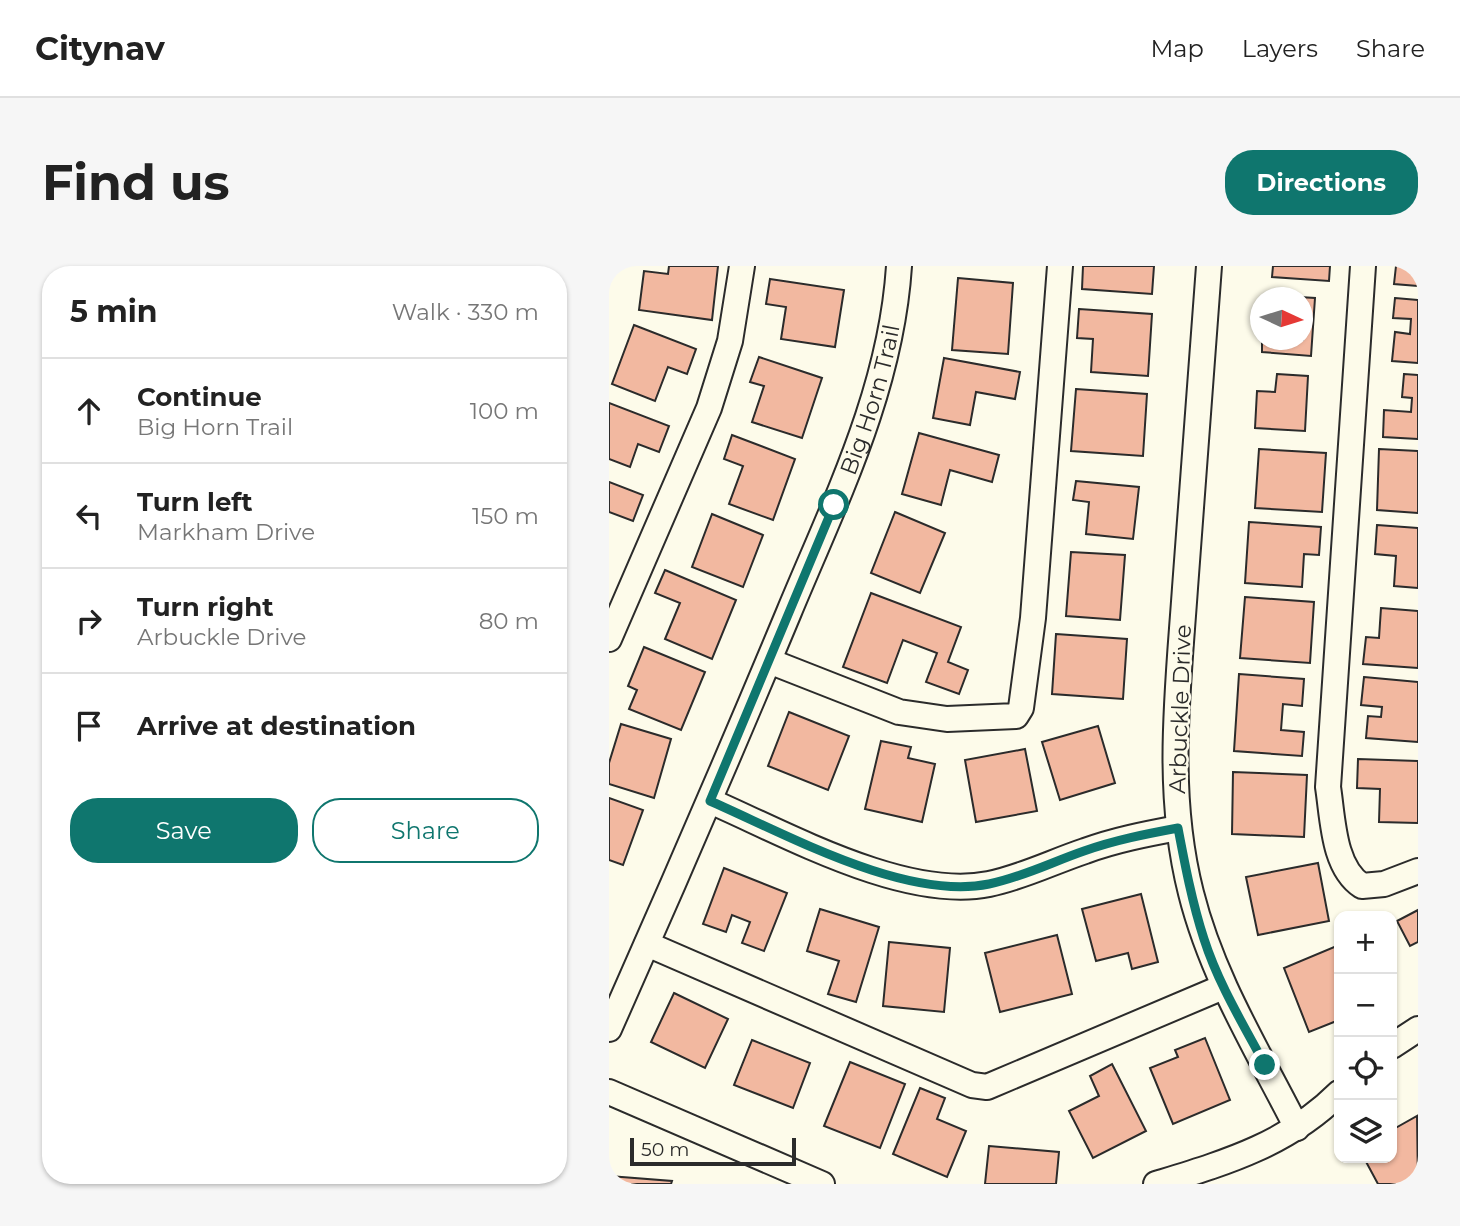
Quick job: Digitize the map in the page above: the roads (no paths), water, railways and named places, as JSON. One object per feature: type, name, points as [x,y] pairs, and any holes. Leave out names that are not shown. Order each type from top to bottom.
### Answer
[{"type":"street","points":[[609,639],[709,408],[730,341],[742,266]]},
{"type":"street","name":"Big Horn Trail","points":[[609,1029],[710,801],[859,447],[890,340],[899,266]]},
{"type":"street","points":[[769,662],[899,712],[947,719],[1016,716],[1021,708],[1033,618],[1060,266]]},
{"type":"street","name":"Arbuckle Drive","points":[[1209,266],[1174,742],[1178,828],[1190,892],[1223,987],[1297,1128]]},
{"type":"street","points":[[1363,266],[1328,787],[1336,843],[1350,879],[1362,887],[1384,884],[1418,871]]},
{"type":"street","points":[[710,801],[862,867],[900,878],[949,886],[986,885],[1017,877],[1117,840],[1178,828]]},
{"type":"street","points":[[647,944],[972,1085],[988,1087],[1223,987]]},
{"type":"street","points":[[1397,1043],[1418,1029]]},
{"type":"street","points":[[609,1092],[822,1184]]},
{"type":"street","points":[[1156,1184],[1199,1173],[1259,1150],[1297,1128],[1334,1097]]}]
